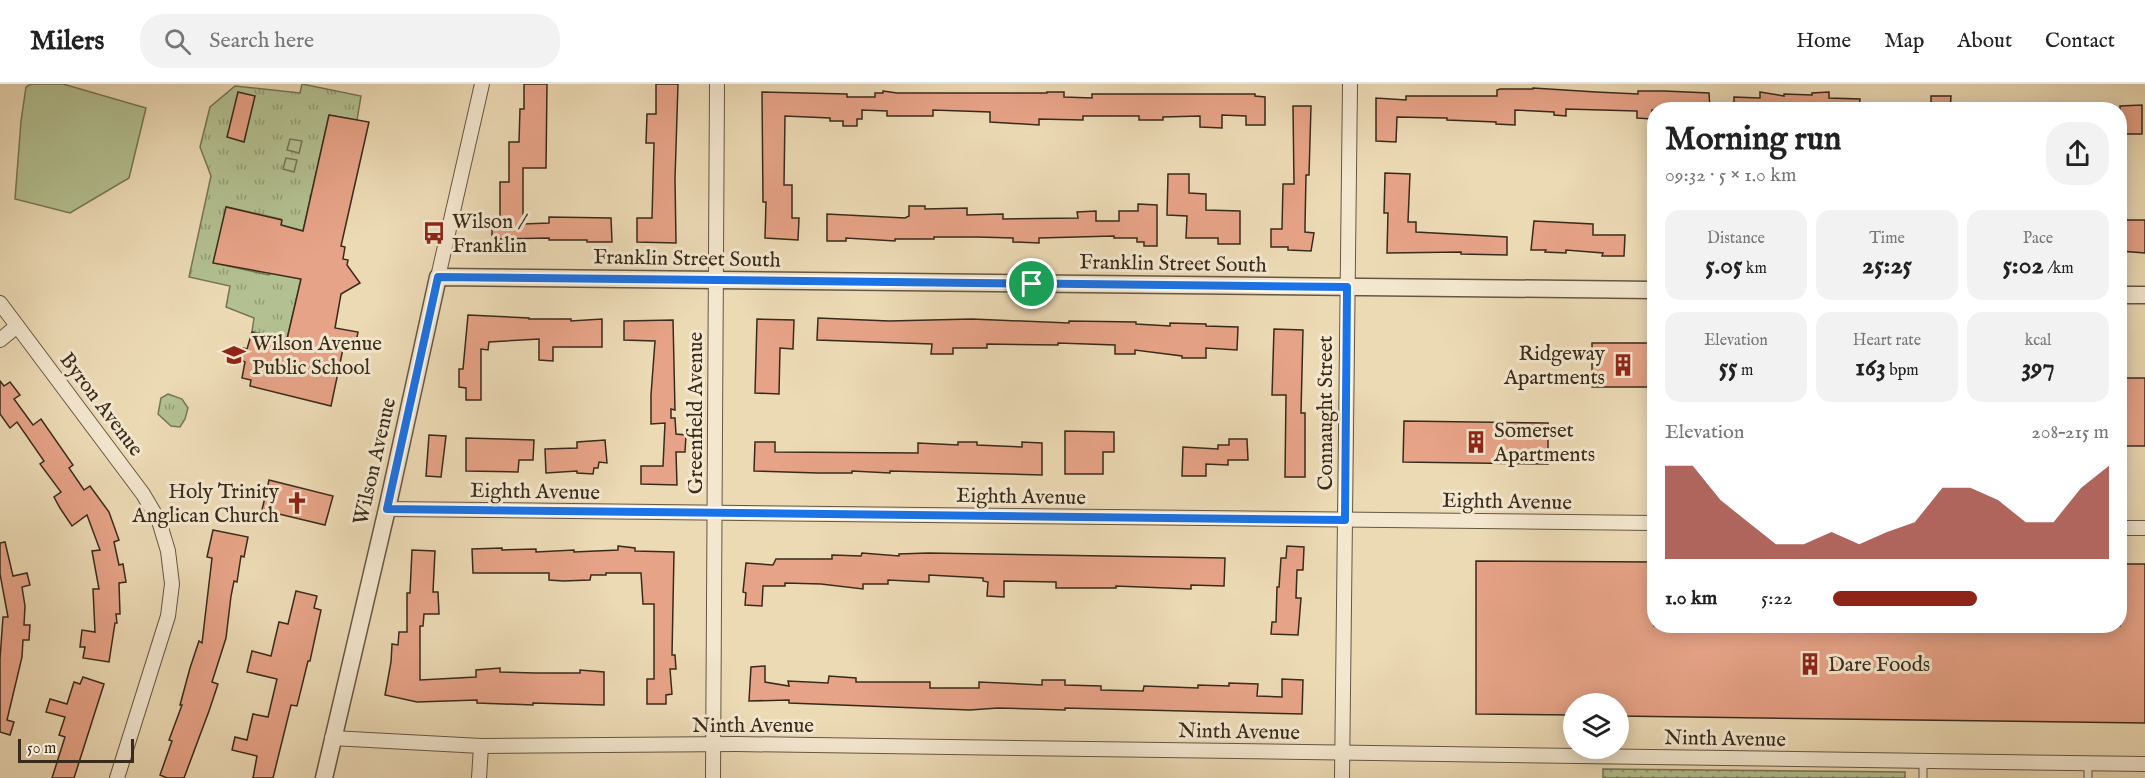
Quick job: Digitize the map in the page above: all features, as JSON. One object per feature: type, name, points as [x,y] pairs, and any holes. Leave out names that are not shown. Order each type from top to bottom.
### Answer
[{"type":"street","name":"Wilson Avenue","points":[[324,778],[483,84]]},
{"type":"street","name":"Greenfield Avenue","points":[[713,778],[717,84]]},
{"type":"street","name":"Connaught Street","points":[[1342,778],[1350,84]]},
{"type":"street","name":"Franklin Street South","points":[[438,277],[1647,290]]},
{"type":"street","points":[[2127,295],[2145,295]]},
{"type":"street","name":"Byron Avenue","points":[[0,303],[143,494],[159,521],[168,551],[172,584],[168,616],[117,778]]},
{"type":"street","points":[[0,340],[17,326]]},
{"type":"street","name":"Eighth Avenue","points":[[387,509],[1647,523]]},
{"type":"street","points":[[2127,528],[2145,528]]},
{"type":"street","name":"Ninth Avenue","points":[[332,738],[481,746],[714,745],[2145,764]]},
{"type":"street","points":[[480,778],[481,746]]},
{"type":"lane","points":[[1923,761],[1923,778]]},
{"type":"lane","points":[[2088,763],[2088,778]]},
{"type":"green space","points":[[31,84],[63,84],[146,108],[129,178],[70,213],[15,199],[21,121],[26,87]]},
{"type":"green space","points":[[302,84],[361,96],[357,120],[329,115],[303,231],[281,225],[281,219],[227,207],[214,263],[269,275],[271,272],[301,279],[287,339],[252,332],[254,318],[226,307],[230,286],[189,277],[211,176],[200,147],[210,107],[235,86],[300,93]]},
{"type":"green space","points":[[290,139],[302,141],[299,153],[287,150]]},
{"type":"green space","points":[[286,158],[297,160],[294,172],[283,169]]},
{"type":"green space","points":[[168,394],[182,399],[188,408],[180,427],[171,426],[158,414],[161,398]]},
{"type":"green space","points":[[1603,769],[1905,772],[1905,778],[1603,778]]},
{"type":"building","points":[[524,84],[547,84],[546,168],[523,168],[523,224],[549,223],[549,217],[611,218],[612,242],[549,240],[549,238],[492,239],[492,218],[500,217],[500,182],[509,182],[509,142],[519,142],[520,109],[524,109]]},
{"type":"building","points":[[656,84],[678,84],[675,179],[676,243],[637,242],[637,218],[652,218],[654,143],[646,143],[647,114],[656,114]]},
{"type":"building","points":[[1500,89],[1638,94],[1638,91],[1709,93],[1710,102],[1647,102],[1647,119],[1637,118],[1637,111],[1566,109],[1566,116],[1554,115],[1554,112],[1515,110],[1515,125],[1447,120],[1447,118],[1397,117],[1396,142],[1376,141],[1376,98],[1406,100],[1406,96],[1497,96],[1497,90]]},
{"type":"building","points":[[883,91],[897,93],[1064,92],[1064,97],[1092,98],[1092,94],[1255,94],[1255,96],[1265,97],[1265,125],[1246,125],[1246,116],[1222,115],[1222,128],[1200,127],[1200,116],[1139,120],[1139,116],[1083,116],[1083,120],[1039,119],[1039,125],[990,122],[990,112],[933,110],[933,116],[887,116],[887,111],[862,110],[862,119],[857,119],[857,126],[843,126],[843,121],[830,121],[830,118],[785,116],[784,185],[792,185],[792,218],[799,218],[798,240],[765,238],[762,92],[875,97],[875,93],[883,93]]},
{"type":"building","points":[[238,92],[255,96],[244,142],[227,137]]},
{"type":"building","points":[[1760,92],[1784,96],[1784,94],[1812,95],[1812,93],[1829,92],[1829,98],[1860,99],[1860,102],[1734,102],[1734,97],[1760,98]]},
{"type":"building","points":[[1931,96],[1951,96],[1951,102],[1931,102]]},
{"type":"building","points":[[2142,105],[2142,134],[2127,134],[2127,106]]},
{"type":"building","points":[[1293,106],[1311,106],[1305,232],[1314,233],[1311,251],[1271,247],[1271,229],[1282,229],[1283,184],[1294,184]]},
{"type":"building","points":[[329,115],[369,122],[341,246],[345,247],[343,259],[348,260],[347,265],[360,283],[341,294],[335,328],[358,332],[355,347],[344,344],[331,406],[250,386],[251,380],[242,378],[245,362],[241,360],[243,348],[247,349],[252,332],[287,339],[301,279],[213,263],[226,207],[282,220],[281,225],[303,231]]},
{"type":"building","points":[[1385,173],[1410,174],[1408,222],[1416,222],[1416,232],[1507,237],[1507,255],[1461,254],[1461,252],[1387,253],[1388,213],[1384,213]]},
{"type":"building","points":[[1168,174],[1189,174],[1189,193],[1206,194],[1206,210],[1240,211],[1240,244],[1218,244],[1218,238],[1186,238],[1187,216],[1167,215]]},
{"type":"building","points":[[1138,204],[1157,205],[1157,246],[1144,246],[1144,242],[1137,242],[1137,238],[1114,238],[1114,236],[1039,238],[1039,243],[1013,242],[1013,238],[977,237],[934,237],[934,239],[895,239],[895,241],[846,238],[846,241],[827,241],[827,214],[905,218],[909,216],[909,206],[925,206],[925,209],[967,208],[967,215],[1003,214],[1003,219],[1078,218],[1077,212],[1096,211],[1096,221],[1119,221],[1119,211],[1138,211]]},
{"type":"building","points":[[2127,220],[2145,220],[2145,253],[2127,252]]},
{"type":"building","points":[[1534,221],[1593,224],[1593,235],[1625,235],[1624,256],[1602,256],[1603,253],[1566,250],[1566,253],[1531,250]]},
{"type":"building","points":[[468,315],[571,319],[571,321],[602,319],[602,347],[553,347],[553,361],[539,360],[539,339],[489,342],[488,350],[481,349],[481,400],[466,400],[466,388],[459,387],[459,369],[463,369]]},
{"type":"building","points":[[818,318],[889,321],[972,319],[1069,323],[1069,321],[1136,322],[1136,324],[1170,326],[1170,323],[1206,324],[1206,326],[1238,327],[1237,350],[1206,348],[1206,358],[1182,358],[1182,356],[1135,350],[1135,354],[1115,354],[1115,345],[1058,343],[1058,345],[987,344],[987,348],[953,348],[953,354],[931,354],[932,344],[817,340]]},
{"type":"building","points":[[757,319],[794,320],[793,349],[780,348],[779,394],[755,393]]},
{"type":"building","points":[[673,320],[675,410],[671,409],[671,418],[675,418],[676,434],[686,435],[685,452],[676,452],[677,485],[641,484],[641,466],[663,466],[665,423],[651,424],[655,341],[624,340],[624,321]]},
{"type":"building","points":[[1274,329],[1303,330],[1301,413],[1305,413],[1305,477],[1285,477],[1286,395],[1272,395]]},
{"type":"building","name":"Ridgeway Apartments","points":[[1592,343],[1647,343],[1647,387],[1592,387]]},
{"type":"building","points":[[2127,378],[2145,378],[2145,446],[2127,446]]},
{"type":"building","points":[[0,381],[4,386],[10,382],[20,395],[14,399],[33,425],[41,419],[73,465],[69,468],[84,490],[90,486],[109,512],[119,540],[114,542],[119,565],[123,564],[126,582],[119,583],[120,614],[116,614],[117,623],[115,623],[109,662],[83,658],[85,647],[80,647],[82,630],[95,632],[93,589],[99,589],[92,551],[100,550],[87,515],[72,526],[60,508],[54,497],[61,492],[40,464],[44,461],[17,422],[10,428],[0,414]]},
{"type":"building","name":"Somerset Apartments","points":[[1404,421],[1548,423],[1548,464],[1403,462]]},
{"type":"building","points":[[1065,431],[1114,432],[1114,452],[1103,452],[1103,474],[1065,474]]},
{"type":"building","points":[[429,435],[446,436],[441,477],[426,476]]},
{"type":"building","points":[[466,438],[534,440],[533,460],[519,460],[518,472],[466,471]]},
{"type":"building","points":[[1229,439],[1247,439],[1248,460],[1228,460],[1228,465],[1206,464],[1206,476],[1182,476],[1183,447],[1218,449],[1218,445],[1229,445]]},
{"type":"building","points":[[605,440],[607,463],[599,462],[593,474],[577,473],[577,471],[546,473],[545,449],[577,448],[577,442]]},
{"type":"building","points":[[755,442],[775,442],[775,452],[918,453],[918,443],[958,445],[958,442],[977,442],[977,445],[1022,447],[1022,442],[1042,443],[1042,475],[890,471],[890,473],[852,471],[852,473],[818,473],[754,471]]},
{"type":"building","name":"Holy Trinity Anglican Church","points":[[269,480],[333,496],[325,525],[262,510]]},
{"type":"building","points":[[213,530],[248,537],[244,557],[241,556],[237,582],[234,581],[226,638],[212,682],[218,684],[209,711],[184,778],[167,778],[160,775],[172,741],[169,740],[182,705],[180,705],[199,641],[202,643],[212,558],[207,557]]},
{"type":"building","points":[[5,542],[13,576],[27,573],[30,585],[22,587],[25,606],[24,625],[30,625],[29,640],[23,640],[22,657],[7,720],[14,722],[10,735],[0,732],[0,659],[3,617],[8,617],[0,574],[0,543]]},
{"type":"building","points":[[618,546],[635,548],[635,551],[674,552],[672,655],[675,655],[676,669],[670,669],[672,694],[666,695],[666,704],[647,704],[647,679],[654,679],[654,604],[643,604],[641,573],[606,573],[606,575],[591,575],[590,580],[563,581],[549,580],[549,573],[473,573],[472,549],[536,549],[536,552],[574,550],[574,552],[618,550]]},
{"type":"building","points":[[1287,546],[1304,547],[1303,570],[1297,570],[1296,598],[1301,598],[1298,635],[1271,634],[1272,622],[1276,622],[1281,558],[1286,558]]},
{"type":"building","points":[[412,550],[435,551],[433,592],[438,592],[439,614],[424,614],[423,626],[420,626],[420,680],[476,677],[476,670],[500,668],[500,672],[580,673],[580,670],[604,672],[604,705],[477,703],[477,700],[417,702],[385,695],[392,644],[398,645],[399,632],[407,632],[407,593],[410,593]]},
{"type":"building","points":[[862,553],[899,556],[899,554],[928,553],[1225,558],[1224,586],[1191,585],[1191,589],[1116,586],[1116,588],[1056,588],[1056,582],[1004,581],[1004,597],[987,596],[988,582],[983,581],[983,578],[929,575],[929,582],[888,580],[888,584],[863,584],[863,589],[821,584],[785,583],[785,586],[763,586],[762,606],[745,605],[746,593],[743,592],[746,563],[773,565],[776,559],[832,559],[832,555],[861,556]]},
{"type":"building","name":"Dare Foods","points":[[1476,561],[1647,562],[1647,633],[2127,633],[2127,564],[2145,564],[2145,723],[1629,716],[1629,693],[1563,693],[1563,715],[1476,714]]},
{"type":"building","points":[[296,591],[317,596],[314,608],[321,610],[310,661],[308,661],[297,706],[291,705],[273,778],[253,778],[257,756],[232,750],[235,737],[247,740],[253,714],[268,717],[277,679],[247,672],[252,651],[271,656],[279,622],[288,624]]},
{"type":"building","points":[[765,666],[765,682],[789,686],[788,681],[828,683],[829,676],[856,678],[856,682],[930,682],[930,688],[979,688],[979,682],[1042,685],[1042,680],[1065,680],[1065,685],[1101,686],[1101,690],[1143,691],[1144,686],[1198,688],[1198,685],[1229,686],[1229,683],[1258,684],[1257,696],[1282,697],[1282,679],[1303,680],[1302,714],[1065,708],[1065,710],[998,708],[970,710],[789,703],[789,700],[749,701],[751,667]]},
{"type":"building","points":[[83,677],[104,684],[74,778],[52,778],[65,737],[59,735],[65,717],[46,712],[50,699],[67,704],[74,682],[80,684]]},
{"type":"place","name":"Wilson / Franklin","points":[[434,233]]},
{"type":"place","name":"Wilson Avenue Public School","points":[[234,355]]},
{"type":"place","name":"Ridgeway Apartments","points":[[1623,365]]},
{"type":"place","name":"Somerset Apartments","points":[[1476,442]]},
{"type":"place","name":"Holy Trinity Anglican Church","points":[[297,503]]},
{"type":"place","name":"Dare Foods","points":[[1810,664]]},
{"type":"route","points":[[438,277],[1032,284],[1347,287],[1345,520],[387,509],[438,277]]}]
